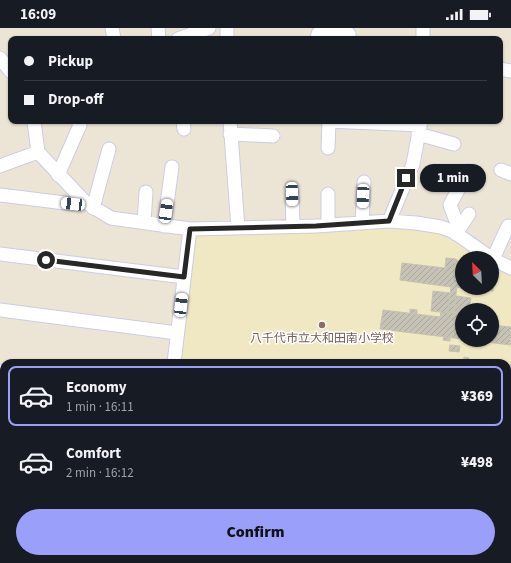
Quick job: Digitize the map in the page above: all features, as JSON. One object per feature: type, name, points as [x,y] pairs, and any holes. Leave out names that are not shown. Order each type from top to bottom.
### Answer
[{"type":"street","points":[[186,36],[209,28]]},
{"type":"street","points":[[318,36],[318,34],[349,34],[349,36]]},
{"type":"street","points":[[0,58],[8,68]]},
{"type":"street","points":[[34,124],[38,152],[58,175],[89,205],[111,218],[190,229],[389,221],[441,227],[458,231],[482,251]]},
{"type":"street","points":[[58,175],[80,124]]},
{"type":"street","points":[[230,124],[238,228]]},
{"type":"street","points":[[328,124],[328,148]]},
{"type":"street","points":[[374,124],[420,127],[454,144]]},
{"type":"street","points":[[389,221],[412,164],[420,127]]},
{"type":"street","points":[[230,134],[273,136]]},
{"type":"street","points":[[89,205],[109,150]]},
{"type":"street","points":[[0,166],[38,152]]},
{"type":"street","points":[[164,226],[172,167]]},
{"type":"street","points":[[458,231],[450,205],[468,171]]},
{"type":"street","points":[[362,223],[364,182]]},
{"type":"street","points":[[144,222],[146,192]]},
{"type":"street","points":[[292,194],[293,226]]},
{"type":"street","points":[[328,194],[328,224]]},
{"type":"street","points":[[0,195],[89,205]]},
{"type":"street","points":[[458,231],[469,214]]},
{"type":"street","points":[[496,251],[508,226]]},
{"type":"street","points":[[174,359],[190,229]]},
{"type":"street","points":[[0,254],[184,277]]},
{"type":"street","points":[[499,262],[511,268]]},
{"type":"street","points":[[0,310],[177,333]]},
{"type":"shaded area","name":"八千代市立大和田南小学校","points":[[393,225],[442,231],[474,251],[455,251],[455,295],[499,295],[499,266],[511,272],[511,359],[179,359],[194,238],[203,232]]},
{"type":"building","points":[[446,258],[455,259],[454,270],[456,295],[453,314],[455,314],[455,338],[380,329],[383,310],[440,317],[441,312],[448,313],[451,287],[400,280],[402,263],[445,268]]},
{"type":"building","points":[[433,291],[450,293],[448,313],[431,311]]},
{"type":"building","points":[[456,296],[471,298],[470,303],[455,303]]},
{"type":"building","points":[[410,309],[417,310],[417,314],[410,314]]},
{"type":"building","points":[[499,326],[511,327],[510,345],[499,344]]},
{"type":"building","points":[[444,337],[450,338],[450,341],[443,340]]},
{"type":"building","points":[[450,345],[460,347],[459,352],[449,351]]},
{"type":"place","name":"八千代市立大和田南小学校","points":[[322,325]]},
{"type":"route","points":[[46,260],[184,277],[190,229],[316,226],[389,221],[406,178]]}]
